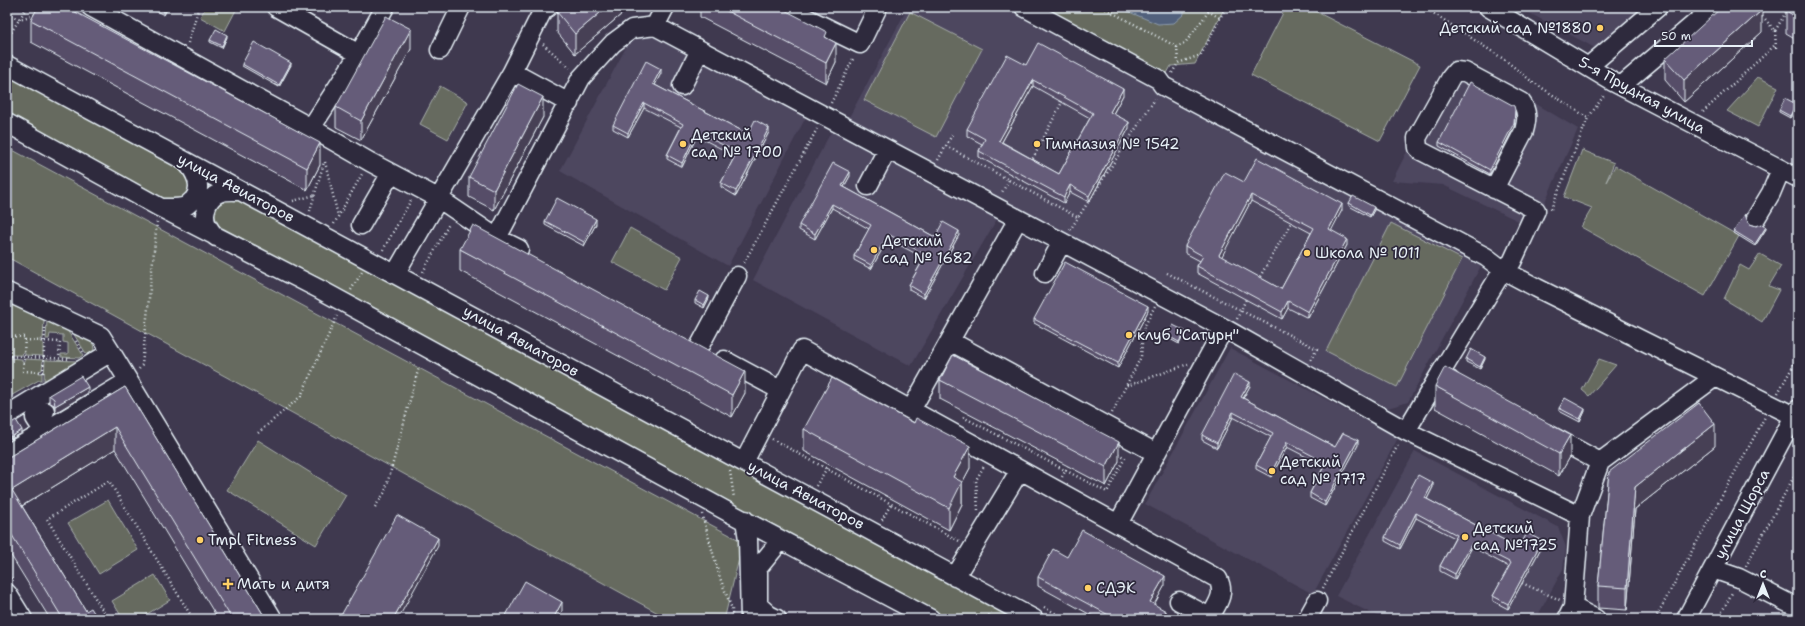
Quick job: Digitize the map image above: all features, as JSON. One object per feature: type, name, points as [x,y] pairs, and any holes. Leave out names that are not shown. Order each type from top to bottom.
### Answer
[{"type":"street","points":[[90,7],[438,198],[497,238],[532,257]]},
{"type":"street","points":[[276,7],[359,54]]},
{"type":"street","points":[[312,128],[359,54],[384,7]]},
{"type":"street","points":[[440,50],[461,7]]},
{"type":"street","points":[[395,274],[512,72],[544,10],[548,7]]},
{"type":"street","points":[[655,26],[665,7]]},
{"type":"street","points":[[784,7],[860,44],[878,7]]},
{"type":"street","points":[[1024,7],[1158,79],[1163,86],[1486,257],[1503,270],[1772,405],[1796,413]]},
{"type":"street","name":"5-я Прудная улица","points":[[1488,7],[1617,84],[1798,178]]},
{"type":"street","points":[[1589,66],[1658,7]]},
{"type":"street","points":[[1617,84],[1714,7]]},
{"type":"street","points":[[497,238],[581,78],[613,43],[632,29],[655,26],[1224,328],[1406,431],[1580,516]]},
{"type":"street","points":[[682,86],[700,50]]},
{"type":"street","name":"улица Авиаторов","points":[[7,65],[395,274],[736,464],[1034,619]]},
{"type":"street","points":[[1406,431],[1503,270],[1512,262],[1536,210],[1494,189],[1421,152],[1416,143],[1419,133],[1451,77],[1456,71],[1465,72],[1521,102],[1525,108],[1526,123],[1524,131],[1494,189]]},
{"type":"street","points":[[512,72],[569,103]]},
{"type":"street","points":[[7,123],[159,215],[216,238],[321,290],[931,619]]},
{"type":"street","points":[[868,186],[887,150]]},
{"type":"street","points":[[159,215],[176,208],[187,206],[196,197],[198,186],[197,177],[192,168],[183,159]]},
{"type":"street","points":[[1756,218],[1771,193],[1781,170]]},
{"type":"street","points":[[361,225],[391,173]]},
{"type":"street","points":[[216,238],[207,226],[205,215],[207,206],[212,198],[219,192],[240,191]]},
{"type":"street","points":[[911,410],[1018,219]]},
{"type":"street","points":[[1045,273],[1062,242]]},
{"type":"street","points":[[737,276],[692,343],[780,390]]},
{"type":"street","points":[[7,292],[102,336],[273,619]]},
{"type":"street","points":[[1118,524],[1224,328]]},
{"type":"street","points":[[950,341],[1156,453]]},
{"type":"street","points":[[736,464],[802,350],[1218,579],[1222,586],[1222,594],[1210,618],[1179,600]]},
{"type":"street","points":[[7,415],[111,352]]},
{"type":"street","points":[[1440,374],[1468,389]]},
{"type":"street","points":[[1596,619],[1570,613],[1580,516],[1600,462],[1715,376]]},
{"type":"street","points":[[7,454],[128,381]]},
{"type":"street","points":[[44,432],[35,418],[45,411]]},
{"type":"street","name":"улица Щорса","points":[[1686,619],[1796,413]]},
{"type":"street","points":[[1530,424],[1600,462]]},
{"type":"street","points":[[955,577],[1020,470]]},
{"type":"street","points":[[745,520],[748,539],[750,619]]},
{"type":"street","points":[[777,619],[769,615],[758,605],[758,568],[782,540]]},
{"type":"street","points":[[1713,569],[1740,578],[1798,608]]},
{"type":"street","points":[[7,593],[23,619]]},
{"type":"street","points":[[1307,619],[1317,600]]},
{"type":"path","points":[[7,39],[27,7]]},
{"type":"path","points":[[186,48],[199,7]]},
{"type":"path","points":[[1102,7],[1177,47]]},
{"type":"path","points":[[1201,7],[1220,18]]},
{"type":"path","points":[[1177,47],[1185,43],[1212,7]]},
{"type":"path","points":[[1178,63],[1201,55],[1226,7]]},
{"type":"path","points":[[1424,7],[1505,60],[1530,80],[1588,118]]},
{"type":"path","points":[[1756,7],[1775,31],[1776,48]]},
{"type":"path","points":[[1775,31],[1789,7]]},
{"type":"path","points":[[7,14],[20,19],[43,11]]},
{"type":"path","points":[[541,42],[581,78]]},
{"type":"path","points":[[737,276],[824,116],[860,44]]},
{"type":"path","points":[[1698,115],[1776,44]]},
{"type":"path","points":[[1062,242],[1079,218],[1178,63],[1177,47]]},
{"type":"path","points":[[1548,216],[1588,118],[1617,84]]},
{"type":"path","points":[[1030,164],[1062,102]]},
{"type":"path","points":[[931,173],[952,135]]},
{"type":"path","points":[[946,146],[1079,218]]},
{"type":"path","points":[[310,211],[325,162],[338,217]]},
{"type":"path","points":[[334,224],[370,162]]},
{"type":"path","points":[[994,207],[1009,180]]},
{"type":"path","points":[[1018,185],[1021,180]]},
{"type":"path","points":[[292,202],[315,195]]},
{"type":"path","points":[[383,250],[414,195]]},
{"type":"path","points":[[128,381],[142,365],[159,215]]},
{"type":"path","points":[[1256,282],[1291,223]]},
{"type":"path","points":[[423,273],[449,224]]},
{"type":"path","points":[[349,292],[363,271]]},
{"type":"path","points":[[1168,273],[1317,348],[1308,366]]},
{"type":"path","points":[[1104,425],[1142,357],[1143,329],[1158,301]]},
{"type":"path","points":[[258,433],[301,396],[337,316]]},
{"type":"path","points":[[43,376],[45,326]]},
{"type":"path","points":[[7,336],[25,337],[23,371],[44,372]]},
{"type":"path","points":[[24,340],[60,342],[59,358]]},
{"type":"path","points":[[7,356],[72,359]]},
{"type":"path","points":[[1127,386],[1209,356]]},
{"type":"path","points":[[1655,619],[1798,357]]},
{"type":"path","points":[[375,507],[385,492],[418,367]]},
{"type":"path","points":[[963,417],[1107,492],[1125,458],[1113,451],[1122,435]]},
{"type":"path","points":[[1317,600],[1406,431]]},
{"type":"path","points":[[768,436],[967,546]]},
{"type":"path","points":[[978,517],[976,480],[991,454]]},
{"type":"path","points":[[735,503],[736,464]]},
{"type":"path","points":[[816,486],[827,468]]},
{"type":"path","points":[[1718,619],[1798,469]]},
{"type":"path","points":[[108,619],[47,519],[109,481],[192,618],[188,619]]},
{"type":"path","points":[[881,520],[891,504]]},
{"type":"path","points":[[701,514],[720,578],[732,609],[732,619]]},
{"type":"path","points":[[1522,583],[1570,613]]},
{"type":"shaded area","points":[[908,7],[937,7],[946,11],[948,7],[1039,7],[1490,249],[1408,402],[1388,408],[1232,327],[847,121]]},
{"type":"shaded area","name":"Детский сад №1880","points":[[1518,7],[1665,7],[1597,49]]},
{"type":"shaded area","name":"Детский сад № 1700","points":[[655,34],[782,100],[806,117],[728,266],[560,171],[631,38]]},
{"type":"shaded area","points":[[1465,61],[1578,129],[1533,228],[1443,185],[1392,181],[1451,65]]},
{"type":"shaded area","name":"Детский сад № 1682","points":[[832,130],[997,219],[911,366],[753,280]]},
{"type":"shaded area","name":"Детский сад № 1717","points":[[1230,348],[1398,438],[1313,594],[1145,504]]},
{"type":"shaded area","name":"Детский сад №1725","points":[[1415,451],[1558,527],[1566,547],[1563,569],[1536,619],[1383,619],[1336,596]]},
{"type":"green space","points":[[206,7],[231,7],[236,10],[225,31],[200,17]]},
{"type":"green space","points":[[1034,7],[1225,7],[1195,64],[1171,66],[1165,77]]},
{"type":"green space","points":[[1286,7],[1307,7],[1420,65],[1380,141],[1251,75]]},
{"type":"green space","points":[[910,12],[982,49],[936,137],[864,100]]},
{"type":"green space","points":[[7,72],[187,174],[192,183],[190,194],[173,203],[7,114]]},
{"type":"green space","points":[[1758,77],[1778,87],[1758,127],[1727,111]]},
{"type":"green space","points":[[440,86],[468,102],[448,139],[420,124]]},
{"type":"green space","points":[[7,147],[743,542],[725,616],[669,619],[7,257]]},
{"type":"green space","points":[[1582,150],[1614,163],[1606,182],[1615,166],[1739,236],[1705,296],[1581,227],[1592,208],[1564,197]]},
{"type":"green space","points":[[227,197],[239,197],[1020,619],[947,619],[219,226],[214,215],[216,203]]},
{"type":"green space","points":[[1391,223],[1462,259],[1397,387],[1326,351]]},
{"type":"green space","points":[[630,228],[682,257],[664,290],[612,262]]},
{"type":"green space","points":[[1760,254],[1781,266],[1769,286],[1779,290],[1762,322],[1724,299],[1740,265],[1749,270]]},
{"type":"green space","points":[[7,303],[44,319],[43,339],[40,339],[40,342],[43,342],[43,356],[25,355],[23,352],[22,355],[7,355]]},
{"type":"green space","points":[[47,320],[67,330],[83,355],[79,358],[61,357],[61,354],[68,354],[68,343],[63,342],[63,335],[50,334],[49,339],[46,339]]},
{"type":"green space","points":[[73,333],[93,343],[94,350],[87,355]]},
{"type":"green space","points":[[7,358],[22,359],[22,362],[25,362],[25,359],[43,360],[42,370],[39,371],[39,373],[42,373],[42,380],[39,380],[7,398]]},
{"type":"green space","points":[[1599,359],[1616,365],[1589,396],[1582,390]]},
{"type":"green space","points":[[45,360],[78,361],[47,380],[44,380]]},
{"type":"green space","points":[[258,440],[346,495],[316,545],[227,490]]},
{"type":"green space","points":[[108,500],[138,550],[99,574],[68,523]]},
{"type":"green space","points":[[155,575],[170,600],[139,619],[123,619],[112,601]]},
{"type":"water","points":[[1117,7],[1184,7],[1184,14],[1174,23],[1158,24]]},
{"type":"building","points":[[38,7],[66,7],[320,143],[307,168],[31,20]]},
{"type":"building","points":[[157,7],[166,7],[164,11]]},
{"type":"building","points":[[563,7],[607,7],[575,34],[557,12]]},
{"type":"building","points":[[719,7],[779,7],[827,32],[825,37],[836,43],[826,63]]},
{"type":"building","points":[[1722,7],[1760,7],[1762,10],[1684,80],[1665,59]]},
{"type":"building","points":[[1788,7],[1798,7],[1798,18],[1786,11]]},
{"type":"building","points":[[386,16],[411,29],[361,121],[336,107]]},
{"type":"building","points":[[216,29],[227,35],[222,46],[210,40]]},
{"type":"building","points":[[254,42],[291,63],[279,85],[242,64]]},
{"type":"building","points":[[1038,43],[1123,89],[1110,112],[1129,122],[1089,196],[1070,185],[1064,197],[979,151],[985,139],[967,129],[1007,55],[1026,65]],"holes":[[[1033,80],[1093,113],[1059,174],[999,141]]]},
{"type":"building","points":[[646,61],[661,69],[653,84],[748,134],[755,120],[769,128],[736,191],[721,183],[737,152],[697,132],[682,163],[667,155],[683,124],[644,103],[628,133],[613,125]]},
{"type":"building","points":[[1470,82],[1514,106],[1515,110],[1514,123],[1490,170],[1439,142]]},
{"type":"building","points":[[518,84],[543,97],[494,190],[469,177]]},
{"type":"building","points":[[1785,98],[1796,104],[1790,116],[1779,110]]},
{"type":"building","points":[[1257,158],[1342,204],[1329,229],[1347,239],[1308,312],[1288,301],[1282,312],[1197,266],[1203,256],[1185,246],[1225,172],[1244,182]],"holes":[[[1251,195],[1314,228],[1281,289],[1219,255]]]},
{"type":"building","points":[[833,163],[850,172],[842,186],[935,237],[943,222],[959,231],[924,294],[909,285],[926,255],[888,234],[871,265],[854,256],[871,225],[832,204],[815,234],[799,225]]},
{"type":"building","points":[[1353,196],[1374,207],[1370,215],[1349,203]]},
{"type":"building","points":[[557,198],[596,219],[584,242],[545,221]]},
{"type":"building","points":[[1745,214],[1750,224],[1756,226],[1762,224],[1766,227],[1755,244],[1734,231]]},
{"type":"building","points":[[473,225],[745,371],[732,395],[460,249]]},
{"type":"building","points":[[1065,262],[1148,306],[1118,363],[1034,319]]},
{"type":"building","points":[[700,291],[709,296],[704,305],[695,300]]},
{"type":"building","points":[[1173,325],[1185,331],[1179,342],[1168,336]]},
{"type":"building","points":[[1471,349],[1485,357],[1480,367],[1466,359]]},
{"type":"building","points":[[953,355],[1119,442],[1106,467],[940,380]]},
{"type":"building","points":[[1445,367],[1570,435],[1559,454],[1435,386]]},
{"type":"building","points":[[1234,374],[1250,382],[1241,397],[1335,447],[1343,433],[1358,440],[1325,502],[1310,493],[1326,463],[1287,442],[1271,473],[1256,465],[1273,433],[1233,412],[1217,443],[1202,435]]},
{"type":"building","points":[[81,376],[88,387],[55,406],[54,399],[49,395]]},
{"type":"building","points":[[832,378],[914,423],[916,418],[970,446],[953,477],[962,482],[949,508],[804,429]]},
{"type":"building","points":[[125,387],[266,619],[232,619],[115,427],[12,490],[86,611],[91,608],[98,619],[63,619],[7,527],[7,458]]},
{"type":"building","points":[[1565,398],[1585,409],[1580,419],[1559,408]]},
{"type":"building","points":[[1699,403],[1715,424],[1635,487],[1627,588],[1598,586],[1609,472]]},
{"type":"building","points":[[16,420],[22,430],[11,437],[7,431],[7,426]]},
{"type":"building","points":[[1418,475],[1433,483],[1425,498],[1519,548],[1527,533],[1542,541],[1508,604],[1493,596],[1511,563],[1472,543],[1455,574],[1440,566],[1457,535],[1416,513],[1400,545],[1385,537]]},
{"type":"building","points":[[397,515],[438,538],[393,619],[339,619]]},
{"type":"building","points":[[1082,530],[1165,576],[1150,602],[1166,611],[1161,619],[1116,619],[1038,577],[1053,549],[1067,557]]},
{"type":"building","points":[[525,581],[562,602],[553,619],[504,619]]},
{"type":"building","points":[[1345,615],[1352,619],[1343,619]]},
{"type":"place","name":"Детский сад №1880","points":[[1600,28]]},
{"type":"place","name":"Детский сад № 1700","points":[[683,144]]},
{"type":"place","name":"Гимназия № 1542","points":[[1037,144]]},
{"type":"place","name":"Детский сад № 1682","points":[[874,250]]},
{"type":"place","name":"Школа № 1011","points":[[1307,253]]},
{"type":"place","name":"клуб \"Сатурн\"","points":[[1129,335]]},
{"type":"place","name":"Детский сад № 1717","points":[[1272,471]]},
{"type":"place","name":"Детский сад №1725","points":[[1465,537]]},
{"type":"place","name":"Tmpl Fitness","points":[[200,540]]},
{"type":"place","name":"Мать и дитя","points":[[228,584]]},
{"type":"place","name":"СДЭК","points":[[1088,588]]}]
